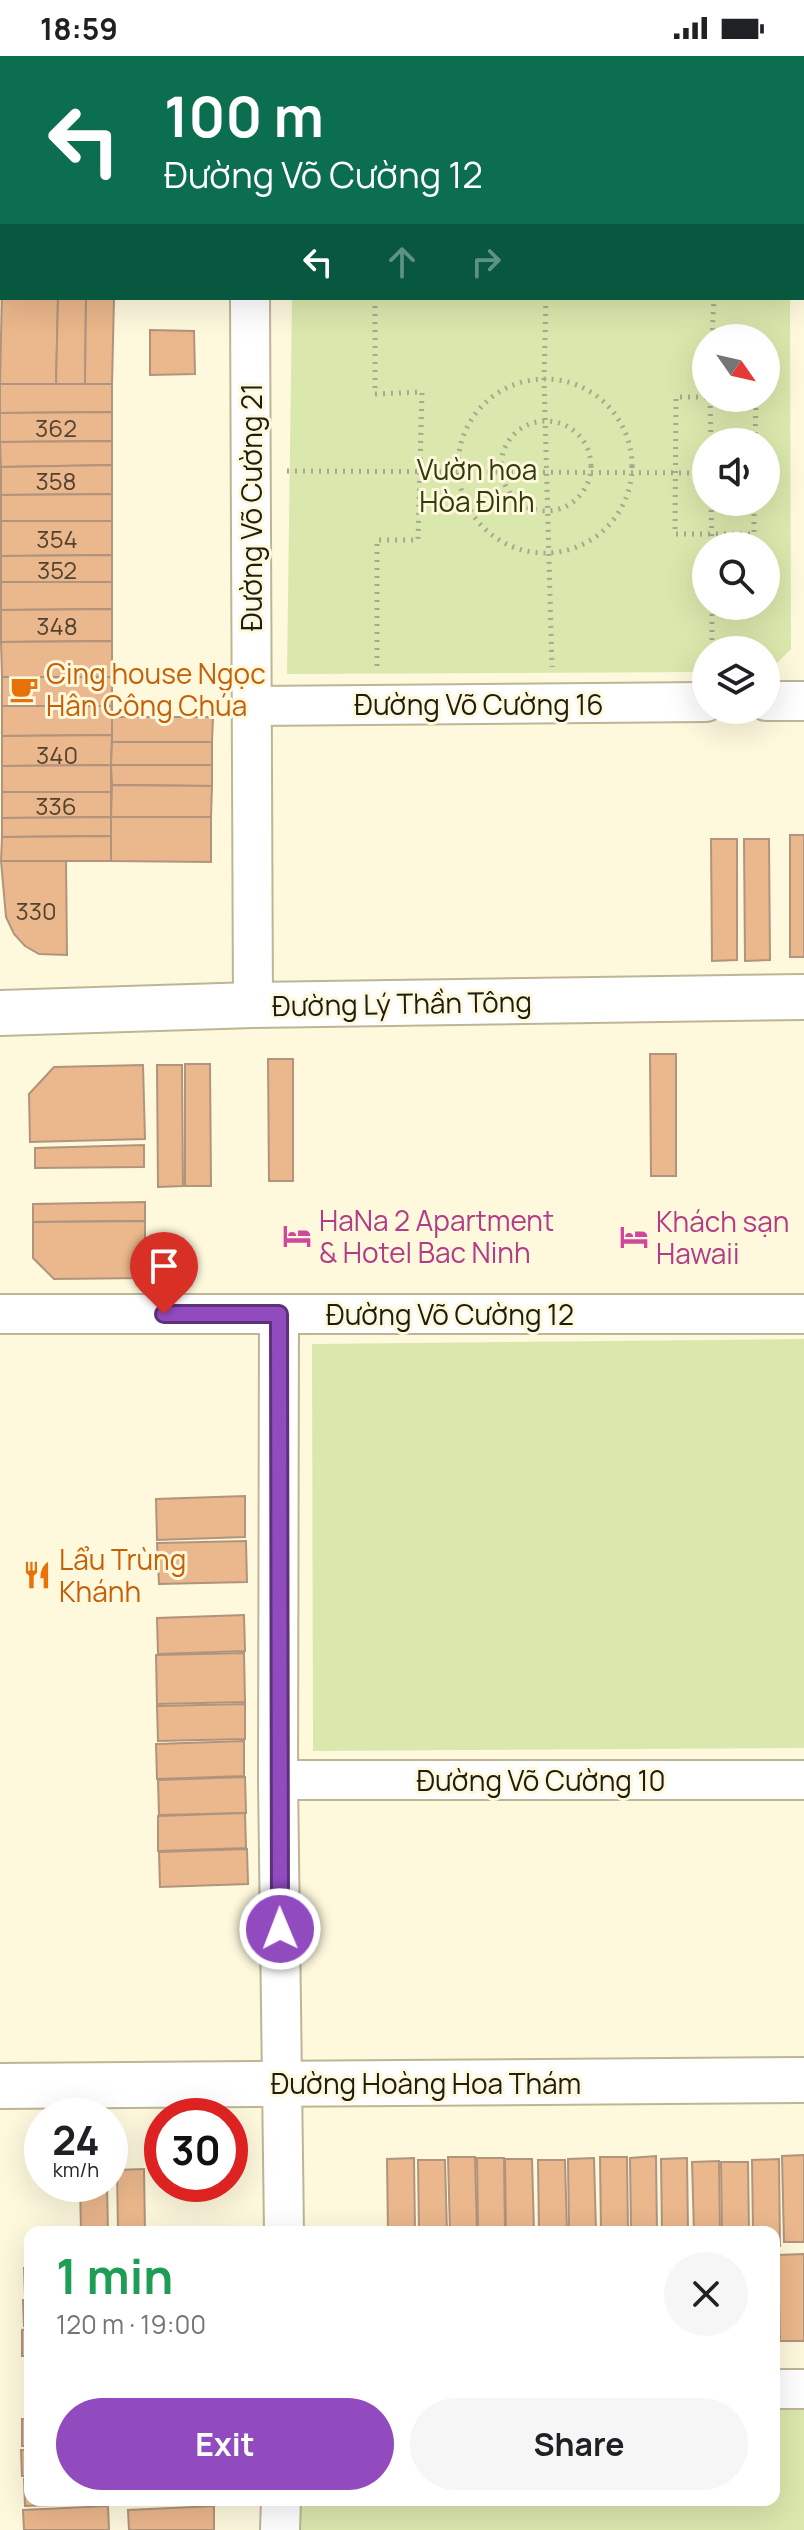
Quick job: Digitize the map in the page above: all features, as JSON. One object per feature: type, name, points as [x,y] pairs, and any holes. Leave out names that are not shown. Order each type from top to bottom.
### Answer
[{"type":"street","name":"Đường Võ Cường 21","points":[[250,300],[253,1005]]},
{"type":"street","points":[[780,701],[804,701]]},
{"type":"street","name":"Đường Võ Cường 16","points":[[252,706],[692,702]]},
{"type":"street","name":"Đường Lý Thần Tông","points":[[0,1013],[253,1005],[804,997]]},
{"type":"street","name":"Đường Võ Cường 12","points":[[0,1314],[804,1314]]},
{"type":"street","points":[[279,1314],[278,1780],[284,2226]]},
{"type":"street","name":"Đường Võ Cường 10","points":[[278,1780],[804,1780]]},
{"type":"street","name":"Đường Hoàng Hoa Thám","points":[[0,2086],[804,2080]]},
{"type":"street","points":[[780,2389],[804,2389]]},
{"type":"street","points":[[280,2530],[281,2506]]},
{"type":"path","points":[[375,300],[375,394],[422,392],[418,540],[377,540],[377,668]]},
{"type":"path","points":[[546,300],[544,379],[553,680]]},
{"type":"path","points":[[713,324],[714,300]]},
{"type":"path","points":[[556,378],[580,385],[601,398],[618,417],[629,440],[631,472],[624,502],[601,532],[586,543],[548,553],[513,547],[481,526],[462,494],[458,473],[460,444],[470,421],[486,401],[507,387],[531,379],[556,378]]},
{"type":"path","points":[[692,397],[676,397],[675,534],[692,534]]},
{"type":"path","points":[[555,421],[581,437],[588,450],[590,471],[590,480],[573,503],[560,509],[532,510],[509,493],[502,473],[504,450],[512,436],[524,427],[555,421]]},
{"type":"path","points":[[279,471],[692,473]]},
{"type":"green space","name":"Vườn hoa Hòa Đình","points":[[292,300],[790,300],[791,649],[780,660],[780,636],[692,636],[692,672],[287,674]]},
{"type":"green space","points":[[804,1339],[804,1748],[313,1751],[312,1344]]},
{"type":"green space","points":[[780,2404],[804,2404],[804,2530],[296,2530],[296,2506],[780,2506]]},
{"type":"building","points":[[2,300],[58,300],[56,384],[0,384]]},
{"type":"building","points":[[58,300],[86,300],[85,384],[56,384]]},
{"type":"building","points":[[86,300],[114,300],[112,384],[85,384]]},
{"type":"building","points":[[150,330],[194,331],[195,374],[150,375]]},
{"type":"building","points":[[0,384],[112,384],[112,412],[0,413]]},
{"type":"building","points":[[112,412],[112,441],[0,442],[0,413]]},
{"type":"building","points":[[112,441],[112,465],[1,467],[0,442]]},
{"type":"building","points":[[112,465],[112,494],[1,495],[1,467]]},
{"type":"building","points":[[112,494],[112,521],[1,521],[1,495]]},
{"type":"building","points":[[1,521],[112,521],[112,555],[1,556]]},
{"type":"building","points":[[112,555],[112,582],[1,582],[1,556]]},
{"type":"building","points":[[1,582],[112,582],[112,609],[1,610]]},
{"type":"building","points":[[112,609],[112,641],[1,642],[1,610]]},
{"type":"building","points":[[112,641],[112,677],[2,677],[1,642]]},
{"type":"building","points":[[2,677],[112,677],[112,706],[2,706]]},
{"type":"building","points":[[2,706],[112,706],[112,735],[2,736]]},
{"type":"building","points":[[112,717],[213,717],[212,742],[112,742]]},
{"type":"building","points":[[112,735],[111,765],[2,766],[2,736]]},
{"type":"building","points":[[112,742],[212,742],[212,765],[111,765]]},
{"type":"building","points":[[111,765],[111,792],[2,792],[2,766]]},
{"type":"building","points":[[111,765],[212,765],[212,786],[112,785]]},
{"type":"building","points":[[112,785],[212,786],[211,817],[111,817]]},
{"type":"building","points":[[2,792],[111,792],[111,817],[2,818]]},
{"type":"building","points":[[111,817],[111,836],[2,837],[2,818]]},
{"type":"building","points":[[111,817],[211,817],[211,862],[111,861]]},
{"type":"building","points":[[790,835],[804,835],[804,957],[790,957]]},
{"type":"building","points":[[111,836],[111,861],[1,861],[2,837]]},
{"type":"building","points":[[711,839],[737,839],[737,960],[712,961]]},
{"type":"building","points":[[744,839],[769,839],[770,960],[745,961]]},
{"type":"building","points":[[1,861],[66,861],[67,955],[39,954],[25,946],[14,934],[6,917]]},
{"type":"building","points":[[650,1054],[676,1054],[676,1176],[651,1176]]},
{"type":"building","points":[[268,1059],[293,1059],[293,1181],[269,1181]]},
{"type":"building","points":[[185,1064],[210,1064],[211,1186],[185,1186]]},
{"type":"building","points":[[143,1065],[145,1139],[30,1142],[29,1094],[54,1067]]},
{"type":"building","points":[[157,1065],[182,1065],[183,1186],[158,1187]]},
{"type":"building","points":[[144,1145],[144,1167],[35,1168],[35,1148]]},
{"type":"building","points":[[145,1202],[145,1221],[33,1222],[33,1204]]},
{"type":"building","points":[[145,1221],[145,1278],[54,1279],[33,1258],[33,1222]]},
{"type":"building","points":[[245,1496],[245,1537],[157,1540],[156,1499]]},
{"type":"building","points":[[246,1541],[247,1582],[159,1584],[157,1543]]},
{"type":"building","points":[[244,1615],[245,1651],[158,1654],[157,1618]]},
{"type":"building","points":[[244,1653],[245,1702],[157,1704],[156,1655]]},
{"type":"building","points":[[245,1704],[245,1739],[158,1741],[157,1706]]},
{"type":"building","points":[[244,1741],[244,1776],[157,1779],[156,1744]]},
{"type":"building","points":[[245,1777],[246,1813],[159,1815],[158,1780]]},
{"type":"building","points":[[245,1813],[246,1848],[158,1851],[158,1816]]},
{"type":"building","points":[[247,1849],[248,1884],[160,1887],[159,1852]]},
{"type":"building","points":[[804,2155],[804,2242],[784,2242],[782,2156]]},
{"type":"building","points":[[656,2156],[657,2226],[631,2226],[630,2158]]},
{"type":"building","points":[[448,2157],[475,2157],[477,2226],[450,2226]]},
{"type":"building","points":[[600,2157],[627,2157],[628,2226],[601,2226]]},
{"type":"building","points":[[414,2158],[415,2226],[388,2226],[387,2159]]},
{"type":"building","points":[[477,2158],[504,2158],[505,2226],[478,2226]]},
{"type":"building","points":[[594,2158],[596,2226],[569,2226],[568,2159]]},
{"type":"building","points":[[687,2158],[688,2226],[662,2226],[661,2159]]},
{"type":"building","points":[[505,2159],[532,2159],[534,2226],[506,2226]]},
{"type":"building","points":[[779,2159],[780,2226],[753,2226],[752,2160]]},
{"type":"building","points":[[418,2160],[445,2160],[447,2226],[419,2226]]},
{"type":"building","points":[[538,2160],[565,2160],[567,2226],[539,2226]]},
{"type":"building","points":[[719,2161],[720,2226],[694,2226],[692,2162]]},
{"type":"building","points":[[721,2162],[748,2162],[749,2226],[722,2226]]},
{"type":"building","points":[[144,2169],[145,2226],[118,2226],[118,2202],[128,2202],[128,2170]]},
{"type":"building","points":[[80,2202],[107,2202],[108,2226],[81,2226]]},
{"type":"building","points":[[804,2254],[804,2341],[780,2341],[780,2255]]},
{"type":"building","points":[[24,2330],[24,2356],[22,2356]]},
{"type":"building","points":[[22,2419],[24,2419],[24,2446]]},
{"type":"building","points":[[21,2450],[24,2450],[24,2476]]},
{"type":"building","points":[[108,2506],[109,2530],[24,2530],[23,2510]]},
{"type":"building","points":[[214,2506],[214,2530],[129,2530],[128,2510]]},
{"type":"place","name":"Cing house Ngọc Hân Công Chúa","points":[[24,689]]},
{"type":"place","name":"HaNa 2 Apartment & Hotel Bac Ninh","points":[[297,1236]]},
{"type":"place","name":"Khách sạn Hawaii","points":[[634,1237]]},
{"type":"place","name":"Lẩu Trùng Khánh","points":[[37,1575]]},
{"type":"route","points":[[164,1314],[279,1314],[280,1929]]}]
